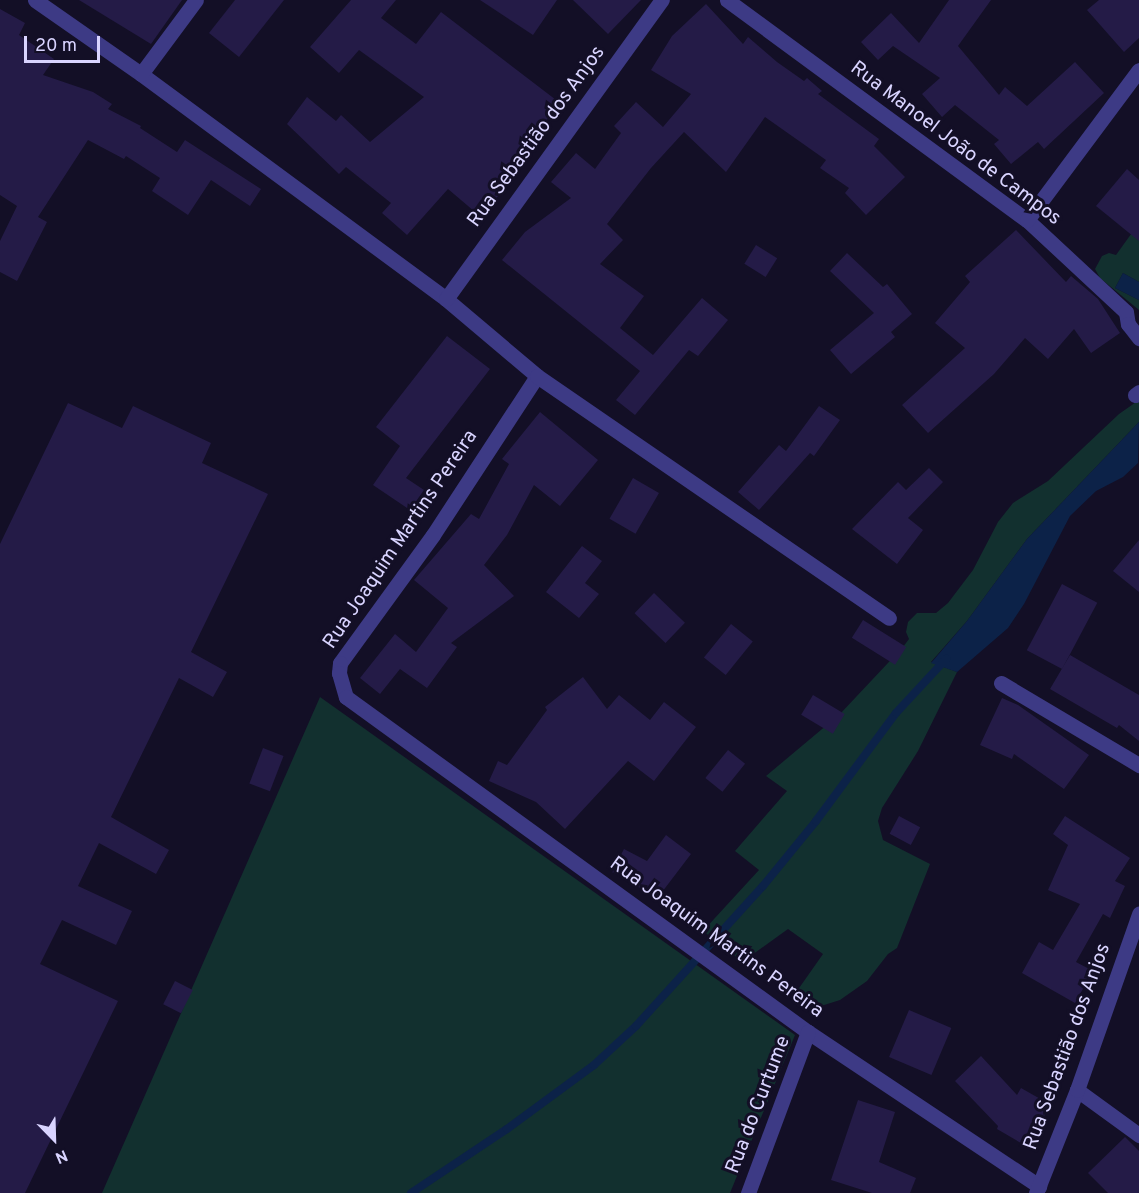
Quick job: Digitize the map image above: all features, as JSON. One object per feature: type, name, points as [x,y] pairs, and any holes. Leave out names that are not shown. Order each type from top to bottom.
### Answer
[{"type":"street","points":[[35,0],[141,74],[446,299],[537,376],[889,618]]},
{"type":"street","points":[[141,74],[196,0]]},
{"type":"street","name":"Rua Sebastião dos Anjos","points":[[446,299],[662,0]]},
{"type":"street","name":"Rua Manoel João de Campos","points":[[727,0],[1026,220],[1126,312],[1128,324],[1139,338]]},
{"type":"street","points":[[1026,220],[1139,70]]},
{"type":"street","name":"Rua Joaquim Martins Pereira","points":[[537,376],[433,535],[340,663],[341,686],[346,697],[717,963],[808,1032],[1037,1189]]},
{"type":"street","points":[[1001,683],[1139,765]]},
{"type":"street","name":"Rua Sebastião dos Anjos","points":[[1037,1189],[1077,1090],[1139,914]]},
{"type":"street","name":"Rua do Curtume","points":[[748,1193],[808,1032]]},
{"type":"street","points":[[1077,1090],[1139,1135]]},
{"type":"green space","points":[[1139,223],[1139,282],[1123,273],[1115,288],[1139,300],[1139,310],[1100,278],[1095,269],[1102,256],[1109,253],[1116,255]]},
{"type":"green space","points":[[1139,400],[1139,422],[1027,539],[967,621],[931,662],[957,672],[918,751],[882,808],[878,821],[883,840],[930,864],[897,948],[888,954],[867,981],[840,1000],[821,1006],[803,1001],[797,991],[823,954],[788,929],[749,957],[736,957],[703,931],[759,870],[735,851],[787,791],[766,776],[840,714],[903,647],[909,639],[906,632],[908,622],[917,613],[936,613],[948,603],[973,570],[998,522],[1013,503],[1048,481],[1119,414]]},
{"type":"green space","points":[[320,697],[795,1035],[730,1193],[102,1193]]},
{"type":"water","points":[[1123,273],[1139,282],[1139,300],[1115,288]]},
{"type":"water","points":[[1139,422],[1138,463],[1123,477],[1096,491],[1070,516],[1024,604],[1008,628],[957,672],[931,663],[967,621],[1027,539]]},
{"type":"building","points":[[79,0],[182,0],[151,44]]},
{"type":"building","points":[[235,0],[284,0],[239,57],[209,33]]},
{"type":"building","points":[[351,0],[396,0],[381,18],[416,44],[441,12],[560,103],[514,162],[521,168],[481,217],[448,189],[407,235],[382,213],[391,203],[346,167],[339,174],[287,124],[307,97],[336,121],[341,115],[370,142],[424,97],[359,50],[339,73],[310,47]]},
{"type":"building","points":[[480,0],[557,0],[533,35]]},
{"type":"building","points":[[573,0],[641,0],[608,34]]},
{"type":"building","points":[[949,0],[991,0],[958,46],[999,95],[1005,87],[1027,106],[1075,62],[1104,93],[1044,149],[1038,142],[1011,164],[994,144],[999,140],[955,105],[942,117],[922,94],[940,78],[893,46],[878,60],[861,42],[891,13],[919,43]]},
{"type":"building","points":[[1099,0],[1139,0],[1139,38],[1124,52],[1087,10]]},
{"type":"building","points":[[706,4],[743,44],[748,37],[804,81],[807,78],[822,91],[818,94],[879,139],[874,146],[905,177],[866,215],[845,193],[849,188],[820,168],[826,160],[765,117],[726,172],[684,132],[651,168],[607,224],[623,240],[600,264],[644,296],[620,328],[653,355],[702,298],[728,320],[698,356],[689,350],[635,415],[616,400],[640,371],[502,260],[525,232],[571,198],[551,182],[576,153],[595,169],[621,133],[614,126],[636,102],[663,127],[691,94],[651,70],[672,36]]},
{"type":"building","points":[[0,9],[25,23],[19,35],[54,59],[43,75],[93,92],[112,104],[108,109],[141,126],[140,128],[177,152],[185,140],[261,189],[250,206],[211,180],[188,215],[152,191],[160,178],[126,156],[124,159],[88,140],[38,217],[47,222],[17,281],[0,272],[0,241],[17,206],[0,195]]},
{"type":"building","points":[[1127,169],[1139,180],[1139,241],[1096,206]]},
{"type":"building","points":[[1016,230],[1066,282],[1071,276],[1098,299],[1120,333],[1091,353],[1074,329],[1048,359],[1025,338],[994,374],[928,433],[902,405],[965,348],[935,323],[970,282],[965,276]]},
{"type":"building","points":[[756,245],[777,258],[766,277],[744,264]]},
{"type":"building","points":[[847,253],[883,287],[887,284],[912,314],[891,332],[895,337],[851,374],[830,350],[874,313],[830,271]]},
{"type":"building","points":[[447,336],[490,369],[406,478],[424,490],[410,510],[373,485],[400,446],[376,427]]},
{"type":"building","points":[[68,403],[122,428],[133,406],[211,443],[202,463],[268,494],[191,652],[227,672],[213,697],[179,678],[111,817],[169,850],[156,874],[99,843],[78,886],[132,911],[116,945],[62,920],[40,964],[118,1001],[25,1193],[0,1193],[0,544]]},
{"type":"building","points":[[819,406],[840,420],[814,456],[810,453],[759,510],[738,492],[779,445],[786,451]]},
{"type":"building","points":[[540,412],[598,460],[560,506],[534,485],[507,535],[484,565],[514,596],[451,643],[457,647],[427,688],[400,669],[380,694],[360,678],[395,634],[416,652],[448,608],[414,580],[471,514],[479,519],[509,464],[502,459]]},
{"type":"building","points":[[929,468],[943,482],[908,518],[923,530],[897,564],[852,529],[898,482],[906,490]]},
{"type":"building","points":[[633,478],[659,493],[635,534],[610,519]]},
{"type":"building","points":[[1139,540],[1139,592],[1113,571]]},
{"type":"building","points":[[582,546],[602,561],[585,583],[599,594],[579,618],[546,592]]},
{"type":"building","points":[[1062,584],[1097,603],[1062,669],[1027,650]]},
{"type":"building","points":[[654,593],[685,623],[665,643],[635,613]]},
{"type":"building","points":[[863,620],[906,647],[895,665],[852,638]]},
{"type":"building","points":[[731,624],[753,642],[726,675],[704,657]]},
{"type":"building","points":[[1070,655],[1139,695],[1139,741],[1119,725],[1117,728],[1050,689]]},
{"type":"building","points":[[583,677],[607,709],[619,695],[650,720],[664,702],[696,727],[654,781],[628,761],[565,829],[536,802],[489,781],[498,761],[507,765],[547,710],[545,707]]},
{"type":"building","points":[[813,695],[845,714],[833,734],[801,715]]},
{"type":"building","points":[[1002,698],[1018,705],[1089,755],[1064,789],[1014,754],[1012,759],[980,745]]},
{"type":"building","points":[[263,748],[284,756],[270,791],[249,783]]},
{"type":"building","points":[[728,750],[745,764],[722,792],[705,778]]},
{"type":"building","points":[[899,816],[920,827],[911,845],[890,834]]},
{"type":"building","points":[[1065,816],[1130,858],[1115,881],[1125,886],[1110,918],[1103,914],[1076,962],[1093,971],[1075,1003],[1022,973],[1039,942],[1053,950],[1080,904],[1048,890],[1068,845],[1053,834]]},
{"type":"building","points":[[666,835],[691,854],[656,900],[633,883],[612,872],[624,849],[647,861]]},
{"type":"building","points":[[175,981],[193,990],[181,1013],[163,1004]]},
{"type":"building","points":[[909,1010],[951,1028],[931,1075],[889,1057]]},
{"type":"building","points":[[981,1056],[1017,1095],[1021,1088],[1051,1105],[1026,1146],[997,1129],[998,1126],[955,1081]]},
{"type":"building","points":[[858,1100],[895,1112],[879,1162],[916,1178],[910,1193],[872,1193],[831,1180]]},
{"type":"building","points":[[1125,1137],[1139,1151],[1139,1193],[1108,1193],[1088,1173]]},
{"type":"waterway","points":[[411,1193],[507,1129],[594,1065],[636,1026],[763,886],[816,821],[896,713],[946,659]]}]
